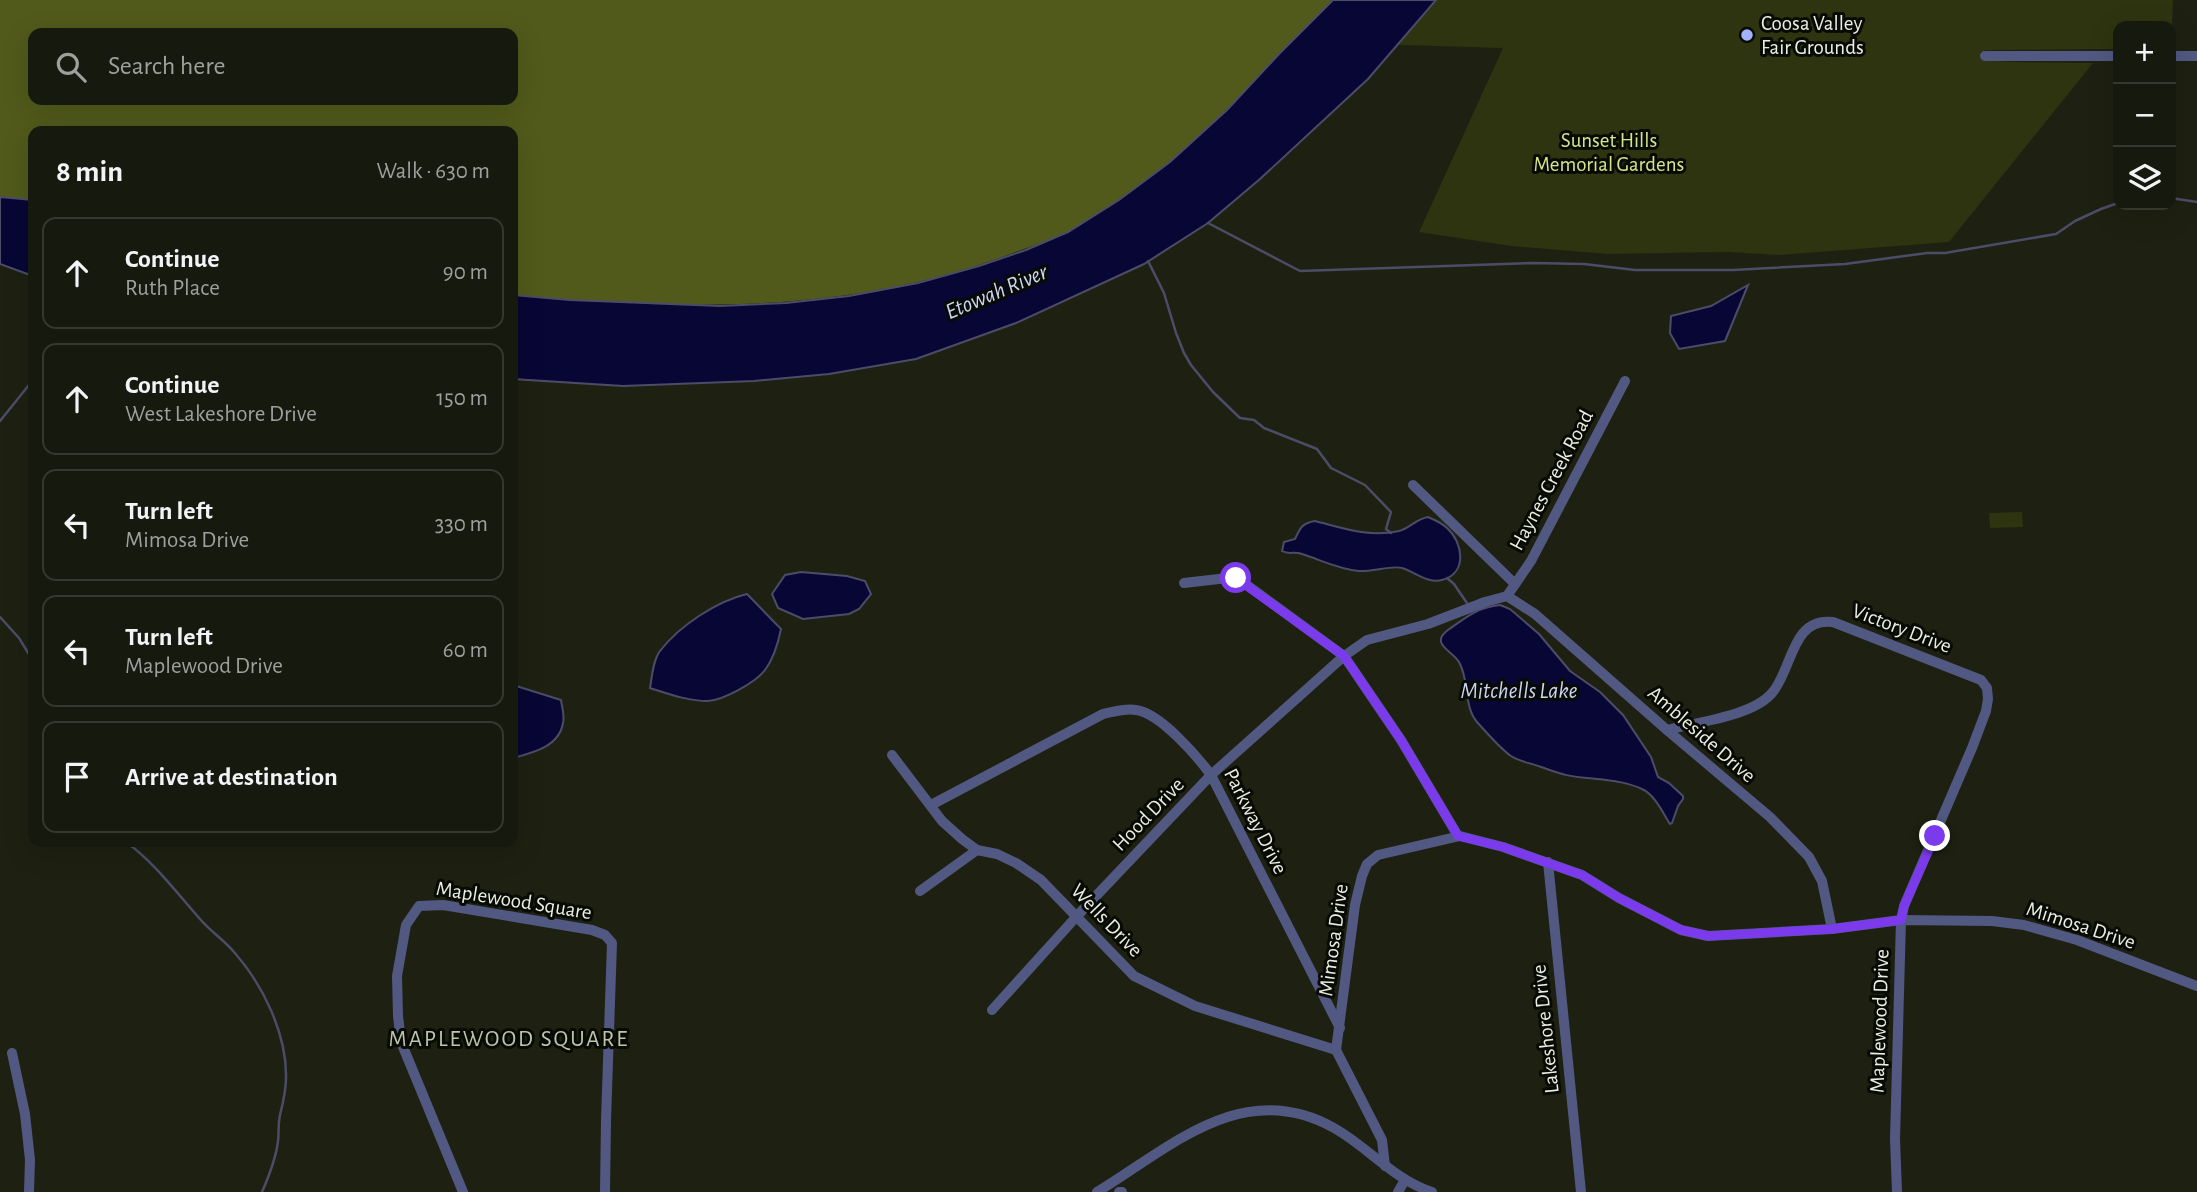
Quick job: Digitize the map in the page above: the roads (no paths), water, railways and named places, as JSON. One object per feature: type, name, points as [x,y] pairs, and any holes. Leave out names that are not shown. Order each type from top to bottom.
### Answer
[{"type":"street","points":[[1985,55],[2113,56]]},
{"type":"street","points":[[2176,56],[2197,56]]},
{"type":"street","name":"Haynes Creek Road","points":[[1507,596],[1531,561],[1625,381]]},
{"type":"street","points":[[1413,485],[1515,584]]},
{"type":"street","points":[[1184,583],[1236,578],[1344,656],[1401,740],[1458,836]]},
{"type":"street","points":[[1344,656],[1367,640],[1428,624],[1507,596]]},
{"type":"street","name":"Ambleside Drive","points":[[1507,596],[1535,614],[1770,817],[1809,857],[1822,881],[1832,929]]},
{"type":"street","name":"Victory Drive","points":[[1667,730],[1752,709],[1772,694],[1803,631],[1819,620],[1833,622],[1981,680],[1987,688],[1988,699]]},
{"type":"street","name":"Hood Drive","points":[[992,1010],[1211,775],[1344,656]]},
{"type":"street","name":"Maplewood Drive","points":[[1897,1192],[1895,1139],[1901,920],[1904,906],[1972,748],[1988,699]]},
{"type":"street","name":"Parkway Drive","points":[[931,805],[1103,714],[1123,709],[1138,710],[1152,717],[1192,752],[1211,775],[1340,1028]]},
{"type":"street","name":"Wells Drive","points":[[892,755],[942,821],[977,850],[997,854],[1041,880],[1134,976],[1195,1006],[1233,1020],[1336,1050]]},
{"type":"street","name":"Mimosa Drive","points":[[1336,1050],[1355,905],[1367,864],[1378,855],[1458,836],[1503,847],[1582,875],[1619,898],[1681,930],[1709,936],[1832,929],[1901,920],[1980,920],[2024,925],[2077,940],[2197,986]]},
{"type":"street","points":[[920,891],[977,850]]},
{"type":"street","name":"Lakeshore Drive","points":[[1548,862],[1581,1192]]},
{"type":"street","name":"Maplewood Square","points":[[463,1192],[401,1042],[397,976],[406,925],[419,906],[443,905],[592,930],[605,935],[612,943],[605,1192]]},
{"type":"street","points":[[1336,1050],[1382,1140],[1385,1166]]},
{"type":"street","points":[[12,1054],[25,1114],[30,1160],[29,1192]]},
{"type":"street","points":[[1097,1192],[1200,1127],[1246,1112],[1284,1112],[1319,1121],[1347,1136],[1405,1180],[1432,1192]]},
{"type":"street","points":[[1398,1192],[1405,1180]]},
{"type":"water","name":"Etowah River","points":[[1333,0],[1436,0],[1368,79],[1208,223],[1144,264],[1016,323],[916,359],[829,374],[754,381],[623,386],[518,379],[518,295],[720,306],[786,303],[849,296],[918,283],[1026,250],[1068,232],[1119,200],[1170,162],[1227,110]]},
{"type":"water","points":[[0,197],[28,200],[28,274],[0,264]]},
{"type":"water","points":[[1748,285],[1725,341],[1679,349],[1670,333],[1671,316],[1711,306]]},
{"type":"water","points":[[1428,517],[1447,528],[1457,541],[1459,549],[1456,571],[1442,580],[1427,579],[1398,567],[1351,570],[1299,553],[1282,551],[1284,542],[1295,539],[1302,527],[1315,521],[1357,531],[1388,533],[1399,531]]},
{"type":"water","points":[[801,572],[847,576],[865,581],[871,594],[859,609],[849,614],[803,619],[778,608],[772,594],[785,575]]},
{"type":"water","points":[[747,594],[781,629],[773,656],[761,675],[731,694],[708,701],[650,688],[656,659],[677,633],[723,602]]},
{"type":"water","name":"Mitchells Lake","points":[[1500,605],[1510,609],[1539,634],[1570,671],[1600,692],[1623,715],[1651,757],[1658,777],[1683,796],[1672,823],[1670,824],[1655,800],[1644,790],[1608,780],[1569,776],[1518,760],[1503,749],[1477,722],[1470,708],[1459,662],[1444,647],[1441,639],[1448,630],[1472,614]]},
{"type":"water","points":[[518,687],[561,700],[564,718],[560,731],[544,748],[518,756]]},
{"type":"waterway","points":[[2176,199],[2197,202]]},
{"type":"waterway","points":[[1208,223],[1300,271],[1533,263],[1584,264],[1635,270],[1733,270],[1845,264],[1945,253],[2056,234],[2075,221],[2113,205]]},
{"type":"waterway","points":[[1148,261],[1164,293],[1184,353],[1213,392],[1240,418],[1254,420],[1264,428],[1317,449],[1331,468],[1365,485],[1391,512],[1386,529],[1391,533]]},
{"type":"waterway","points":[[0,421],[28,386]]},
{"type":"waterway","points":[[1447,578],[1469,606]]},
{"type":"waterway","points":[[0,617],[28,653]]},
{"type":"waterway","points":[[133,847],[156,868],[245,965],[278,1027],[285,1061],[286,1083],[276,1154],[262,1192]]},
{"type":"place","name":"Coosa Valley Fair Grounds","points":[[1747,35]]},
{"type":"district","name":"MAPLEWOOD SQUARE","points":[[509,1038]]},
{"type":"park label","name":"Sunset Hills Memorial Gardens","points":[[1609,152]]}]
